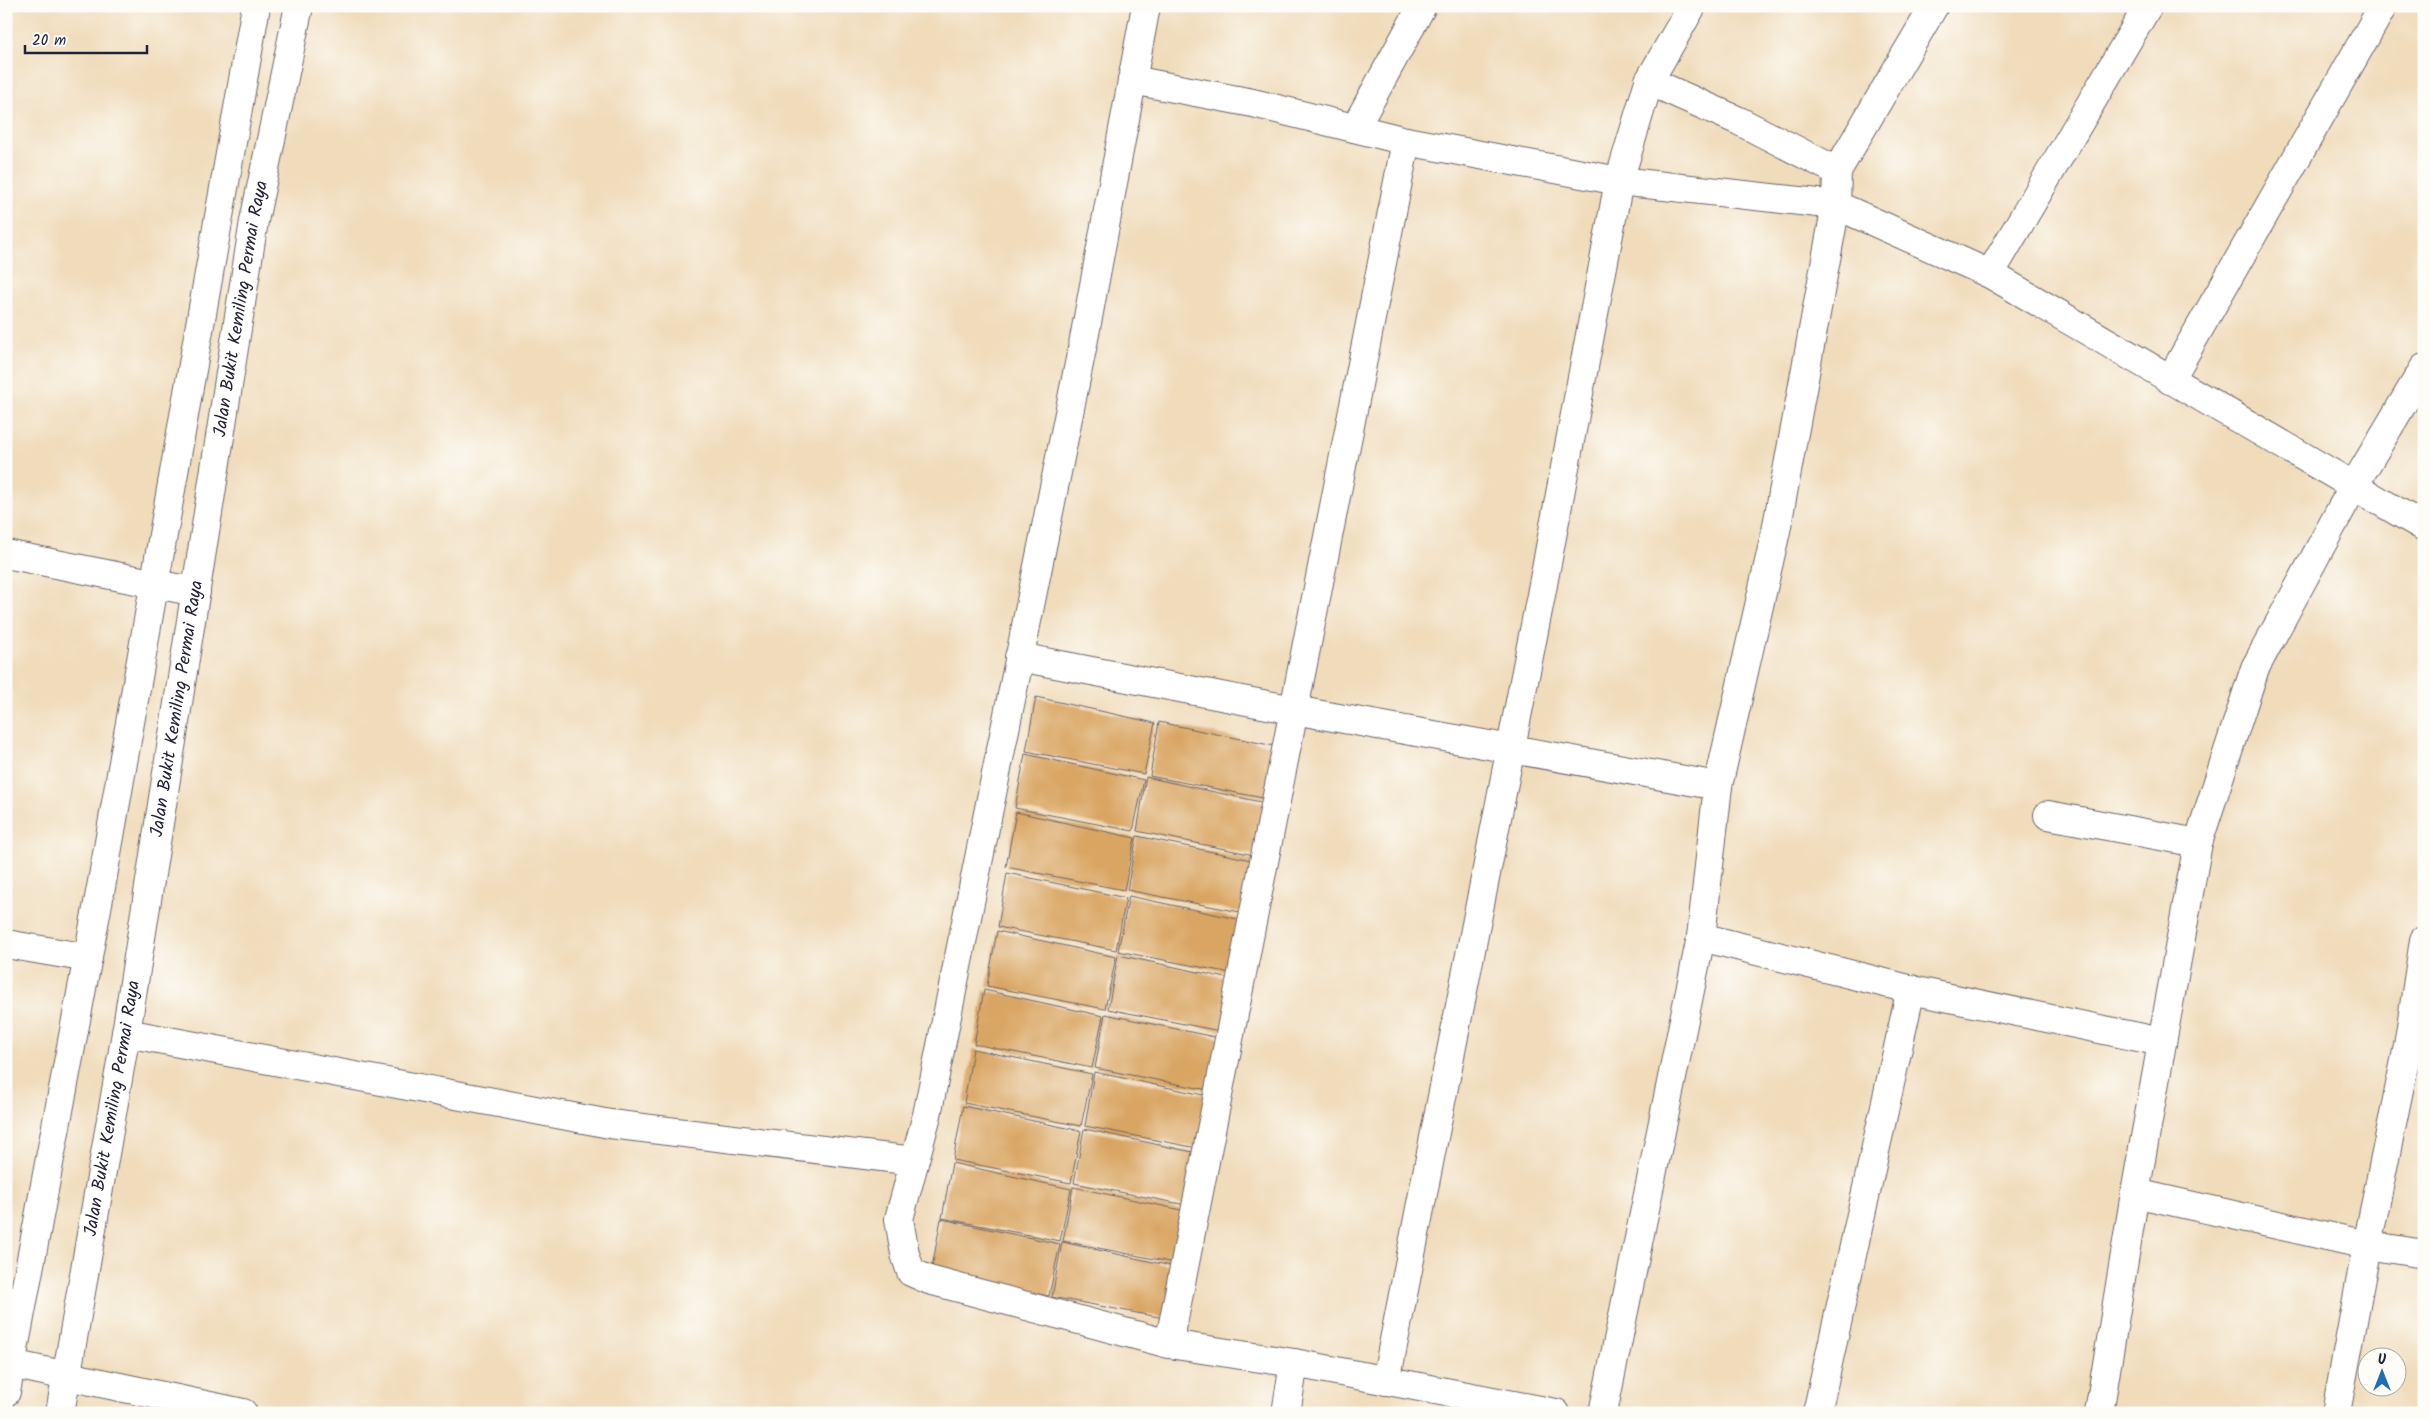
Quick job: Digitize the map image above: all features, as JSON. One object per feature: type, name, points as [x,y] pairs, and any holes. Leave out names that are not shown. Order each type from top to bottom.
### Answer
[{"type":"street","name":"Jalan Bukit Kemiling Permai Raya","points":[[6,1392],[9,1363],[88,958],[256,6]]},
{"type":"street","name":"Jalan Bukit Kemiling Permai Raya","points":[[60,1413],[126,1033],[254,221],[299,6]]},
{"type":"street","points":[[1146,6],[1084,339],[927,1115],[899,1219],[905,1254],[911,1272],[929,1280],[1169,1344],[1294,1364],[1556,1413]]},
{"type":"street","points":[[1386,1381],[1619,181],[1650,81],[1692,6]]},
{"type":"street","points":[[1604,1413],[1701,937],[1718,786],[1776,531],[1836,205],[1837,171],[1934,6]]},
{"type":"street","points":[[1990,274],[2148,6]]},
{"type":"street","points":[[2170,380],[2383,6]]},
{"type":"street","points":[[1355,128],[1418,9]]},
{"type":"street","points":[[1132,80],[1253,103],[1406,141],[1619,181],[1836,205],[1990,274],[2424,527]]},
{"type":"street","points":[[1650,81],[1740,120],[1837,171]]},
{"type":"street","points":[[1169,1344],[1406,141]]},
{"type":"street","points":[[2098,1413],[2135,1193],[2198,843],[2255,668],[2353,486],[2424,368]]},
{"type":"street","points":[[6,554],[155,582],[196,592]]},
{"type":"street","points":[[1019,657],[1294,710],[1510,747],[1718,786]]},
{"type":"street","points":[[2048,815],[2198,843]]},
{"type":"street","points":[[1701,937],[1911,989],[2162,1042]]},
{"type":"street","points":[[2336,1413],[2367,1245],[2416,1048],[2424,940]]},
{"type":"street","points":[[6,944],[88,958]]},
{"type":"street","points":[[1818,1413],[1911,989]]},
{"type":"street","points":[[126,1033],[610,1124],[914,1161]]},
{"type":"street","points":[[2135,1193],[2367,1245],[2424,1254]]},
{"type":"street","points":[[9,1363],[68,1374],[243,1413]]},
{"type":"street","points":[[1286,1413],[1294,1364]]},
{"type":"building","points":[[1036,697],[1155,723],[1144,774],[1026,751]]},
{"type":"building","points":[[1159,722],[1279,747],[1268,799],[1150,776]]},
{"type":"building","points":[[1025,754],[1144,780],[1133,831],[1015,808]]},
{"type":"building","points":[[1146,777],[1265,803],[1254,855],[1137,831]]},
{"type":"building","points":[[1016,812],[1135,838],[1124,890],[1006,867]]},
{"type":"building","points":[[1137,836],[1256,861],[1245,913],[1127,890]]},
{"type":"building","points":[[1007,873],[1126,898],[1116,950],[998,927]]},
{"type":"building","points":[[1129,896],[1247,921],[1236,974],[1118,951]]},
{"type":"building","points":[[997,931],[1116,957],[1105,1009],[987,986]]},
{"type":"building","points":[[1118,955],[1236,980],[1225,1032],[1108,1009]]},
{"type":"building","points":[[984,990],[1103,1016],[1092,1068],[974,1044]]},
{"type":"building","points":[[1105,1014],[1224,1039],[1213,1091],[1095,1068]]},
{"type":"building","points":[[973,1049],[1092,1074],[1081,1126],[964,1103]]},
{"type":"building","points":[[1094,1072],[1213,1097],[1202,1149],[1085,1126]]},
{"type":"building","points":[[963,1106],[1081,1131],[1071,1183],[953,1160]]},
{"type":"building","points":[[1084,1129],[1202,1154],[1191,1206],[1074,1183]]},
{"type":"building","points":[[952,1163],[1071,1189],[1060,1241],[942,1218]]},
{"type":"building","points":[[1073,1187],[1191,1212],[1180,1264],[1063,1241]]},
{"type":"building","points":[[941,1219],[1060,1244],[1049,1296],[931,1273]]},
{"type":"building","points":[[1062,1242],[1180,1268],[1169,1319],[1052,1297]]}]
